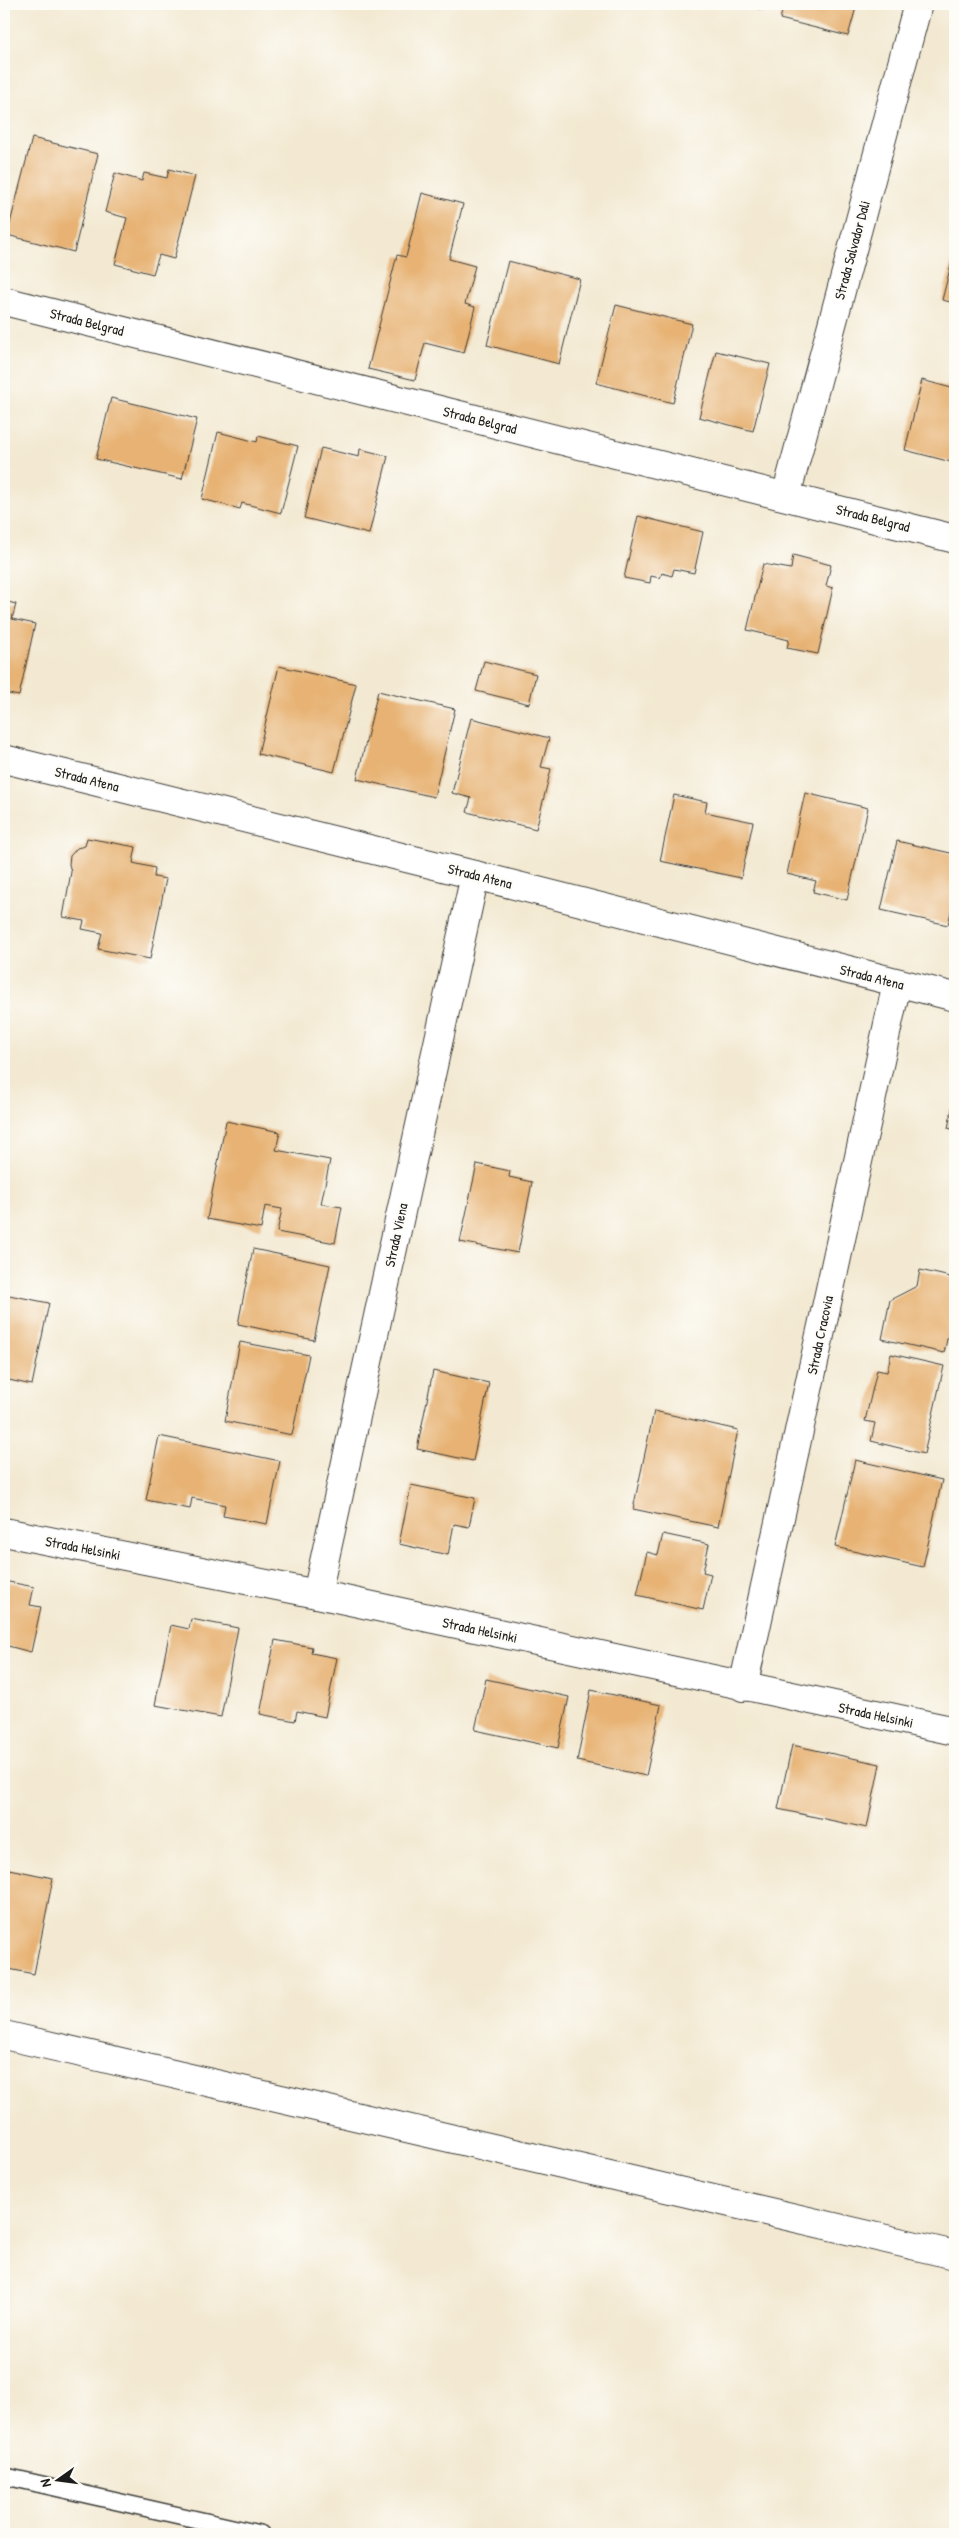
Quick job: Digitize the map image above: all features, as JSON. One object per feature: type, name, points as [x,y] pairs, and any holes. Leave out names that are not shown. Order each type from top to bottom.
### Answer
[{"type":"street","name":"Strada Salvador Dali","points":[[786,496],[918,4]]},
{"type":"street","name":"Strada Belgrad","points":[[4,301],[955,539]]},
{"type":"street","name":"Strada Atena","points":[[4,759],[475,875],[955,998]]},
{"type":"street","name":"Strada Viena","points":[[318,1594],[475,875]]},
{"type":"street","name":"Strada Cracovia","points":[[743,1687],[897,983]]},
{"type":"street","name":"Strada Helsinki","points":[[4,1532],[318,1594],[955,1732]]},
{"type":"street","points":[[4,2035],[955,2255]]},
{"type":"lane","points":[[4,2476],[261,2534]]},
{"type":"building","points":[[741,4],[765,4],[763,10]]},
{"type":"building","points":[[784,4],[857,4],[848,36],[780,19]]},
{"type":"building","points":[[32,138],[98,154],[74,252],[7,235]]},
{"type":"building","points":[[169,169],[195,176],[174,259],[159,255],[153,274],[115,264],[127,218],[105,212],[115,173],[142,181],[144,173],[167,178]]},
{"type":"building","points":[[422,193],[463,204],[449,259],[475,266],[465,304],[475,307],[464,353],[425,343],[415,380],[368,369],[397,255],[406,257]]},
{"type":"building","points":[[955,249],[955,303],[942,300]]},
{"type":"building","points":[[508,261],[580,279],[559,364],[487,345]]},
{"type":"building","points":[[616,305],[692,324],[673,403],[596,383]]},
{"type":"building","points":[[716,351],[770,364],[753,431],[699,417]]},
{"type":"building","points":[[922,380],[955,389],[955,463],[905,450]]},
{"type":"building","points":[[111,398],[197,419],[182,479],[96,459]]},
{"type":"building","points":[[218,432],[257,442],[258,436],[298,446],[281,513],[242,503],[240,509],[202,499]]},
{"type":"building","points":[[321,448],[359,457],[360,449],[388,456],[369,534],[304,518]]},
{"type":"building","points":[[638,516],[703,532],[694,573],[674,569],[672,576],[662,573],[660,578],[651,576],[650,583],[624,578]]},
{"type":"building","points":[[793,555],[831,565],[826,586],[833,588],[818,654],[787,648],[789,640],[747,630],[763,564],[791,569]]},
{"type":"building","points":[[4,601],[16,604],[12,619],[35,624],[19,696],[4,693]]},
{"type":"building","points":[[484,661],[536,674],[529,704],[476,691]]},
{"type":"building","points":[[279,666],[356,684],[334,772],[258,754]]},
{"type":"building","points":[[378,691],[455,709],[434,797],[357,779]]},
{"type":"building","points":[[471,718],[549,738],[541,767],[551,769],[536,829],[467,812],[471,798],[452,793]]},
{"type":"building","points":[[805,793],[868,808],[847,900],[813,892],[816,881],[787,874]]},
{"type":"building","points":[[674,795],[707,802],[705,812],[753,822],[741,878],[660,861]]},
{"type":"building","points":[[87,838],[136,847],[133,863],[155,868],[154,877],[166,879],[150,959],[98,949],[102,933],[82,929],[84,921],[63,917],[71,872],[70,856],[77,848],[85,846]]},
{"type":"building","points":[[897,841],[955,854],[955,893],[948,925],[881,910]]},
{"type":"building","points":[[955,1099],[955,1130],[948,1128]]},
{"type":"building","points":[[226,1121],[280,1132],[276,1150],[330,1160],[321,1204],[342,1207],[335,1243],[277,1232],[282,1209],[265,1206],[261,1229],[207,1219]]},
{"type":"building","points":[[477,1164],[510,1171],[509,1177],[532,1182],[518,1253],[460,1242]]},
{"type":"building","points":[[253,1249],[330,1265],[314,1340],[238,1324]]},
{"type":"building","points":[[920,1270],[955,1278],[955,1303],[944,1353],[882,1339],[890,1300],[917,1286]]},
{"type":"building","points":[[4,1294],[49,1303],[32,1385],[4,1379]]},
{"type":"building","points":[[240,1342],[309,1355],[292,1435],[225,1421]]},
{"type":"building","points":[[891,1354],[944,1366],[924,1454],[871,1441],[875,1423],[865,1421],[877,1370],[887,1372]]},
{"type":"building","points":[[433,1371],[489,1383],[473,1461],[417,1449]]},
{"type":"building","points":[[654,1411],[738,1430],[718,1527],[633,1509]]},
{"type":"building","points":[[159,1436],[280,1461],[267,1524],[223,1516],[225,1505],[192,1498],[190,1509],[146,1500]]},
{"type":"building","points":[[855,1460],[942,1480],[923,1567],[835,1547]]},
{"type":"building","points":[[411,1485],[475,1498],[469,1527],[454,1524],[448,1555],[399,1544]]},
{"type":"building","points":[[663,1534],[709,1544],[703,1572],[711,1574],[703,1610],[637,1595],[647,1552],[658,1555]]},
{"type":"building","points":[[4,1581],[34,1587],[30,1605],[41,1607],[31,1652],[4,1645]]},
{"type":"building","points":[[191,1619],[238,1628],[221,1717],[155,1705],[171,1625],[189,1629]]},
{"type":"building","points":[[275,1640],[312,1647],[311,1653],[337,1658],[325,1717],[297,1711],[295,1721],[260,1714]]},
{"type":"building","points":[[486,1679],[569,1697],[558,1748],[475,1730]]},
{"type":"building","points":[[591,1690],[661,1705],[646,1776],[577,1761]]},
{"type":"building","points":[[792,1745],[880,1764],[867,1828],[778,1809]]},
{"type":"building","points":[[4,1868],[53,1878],[34,1974],[4,1968]]}]
